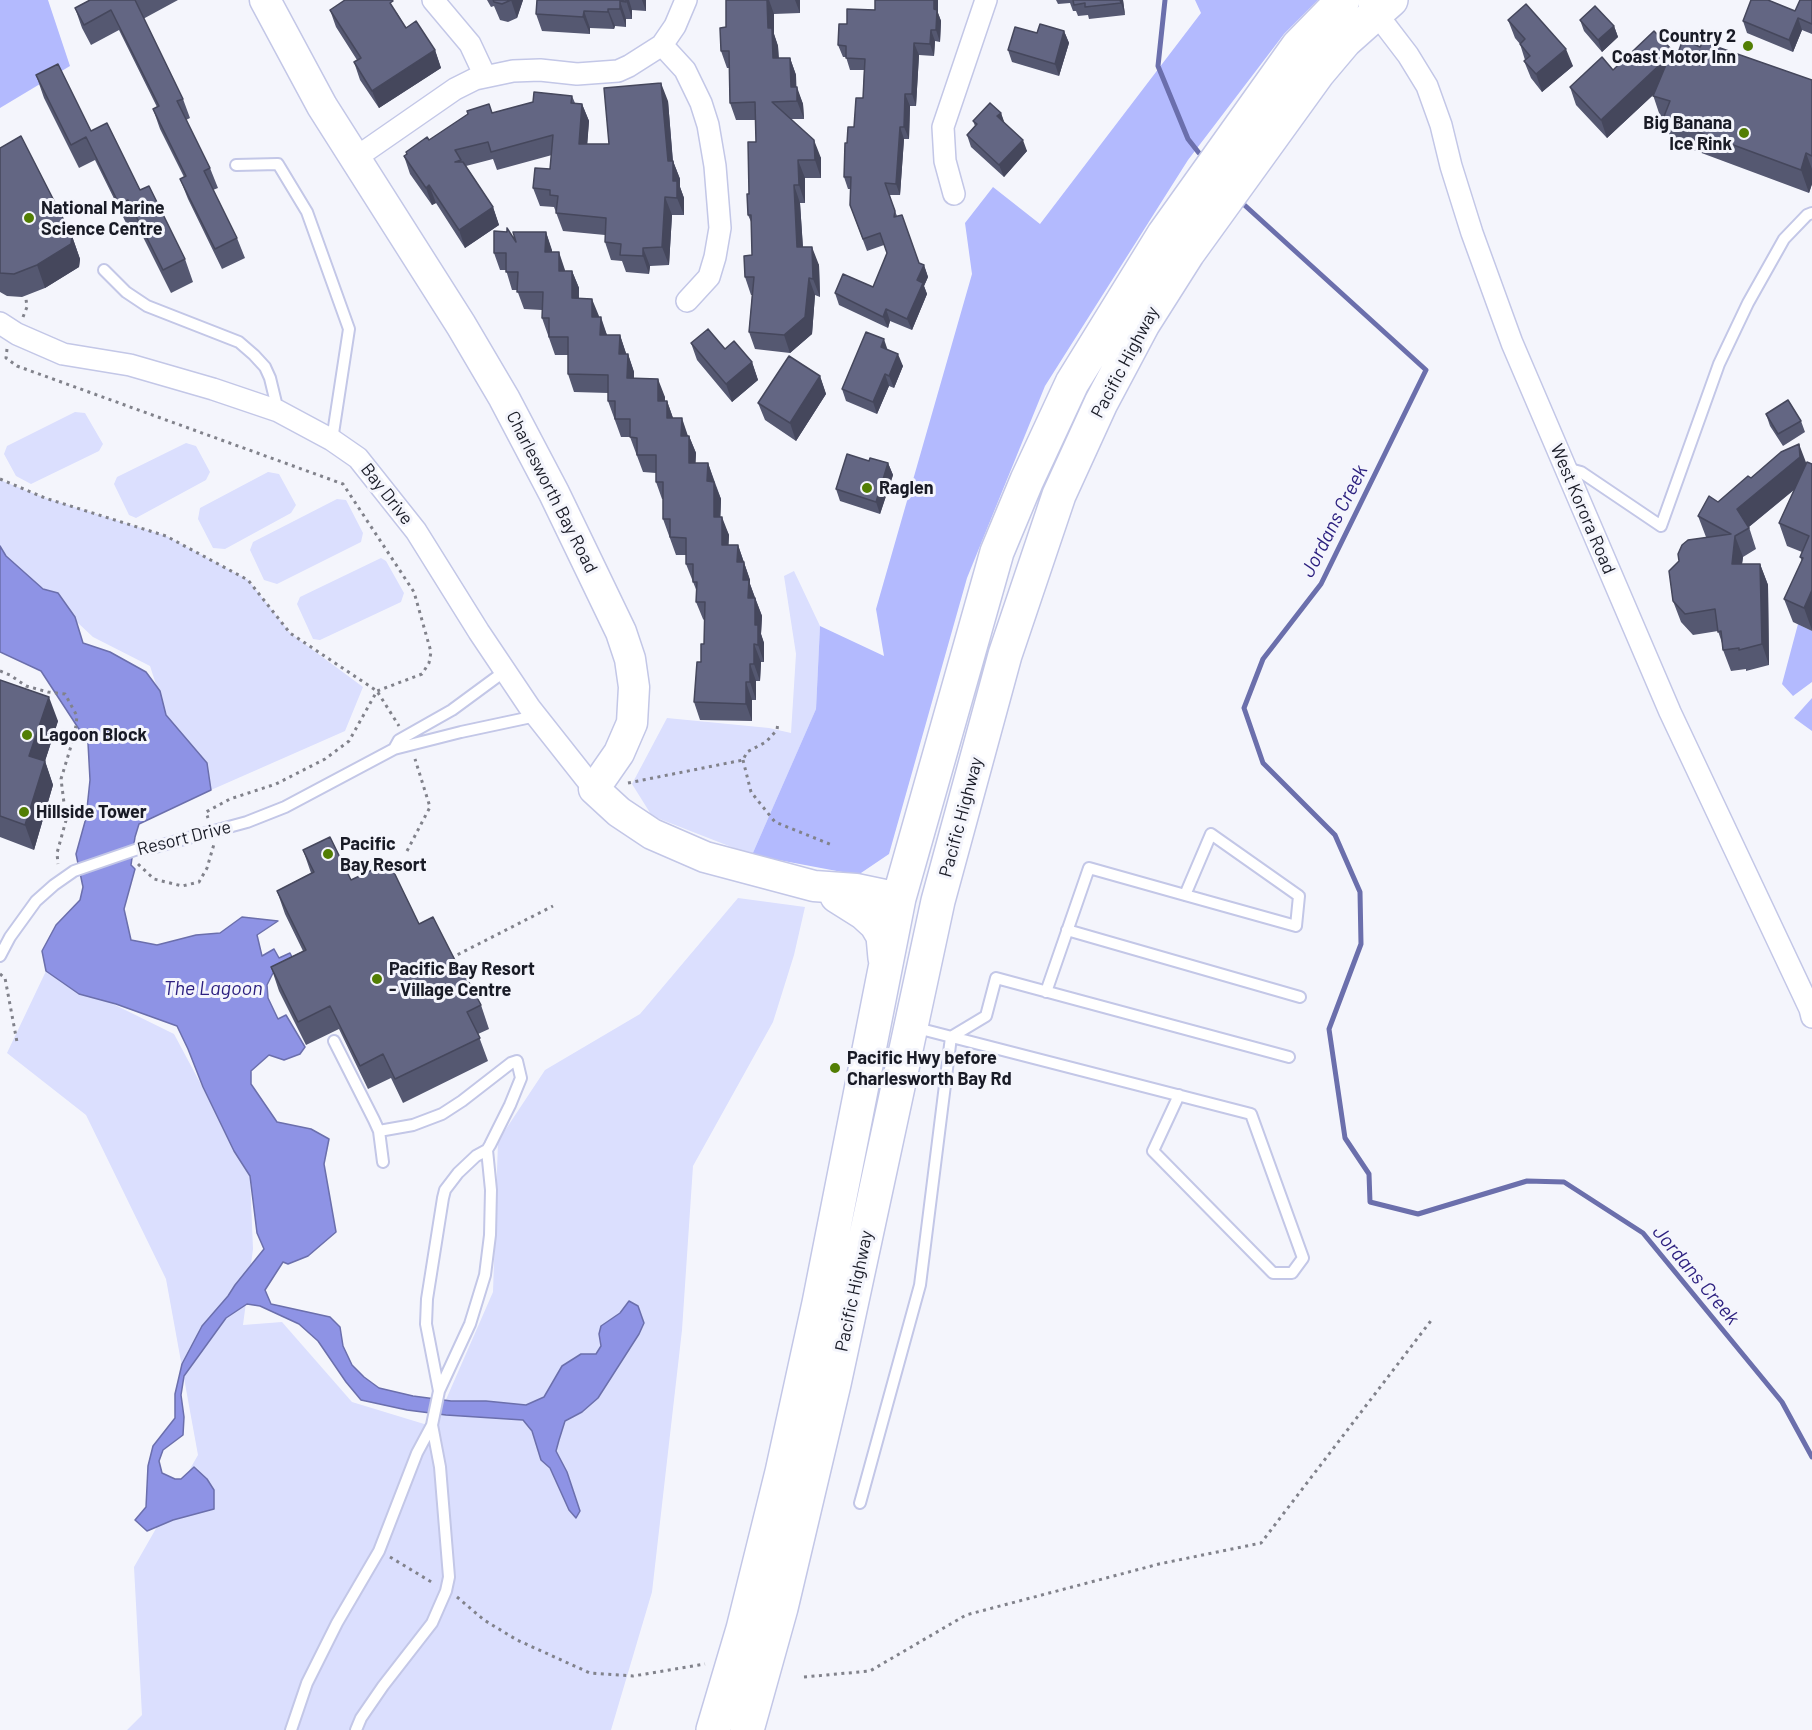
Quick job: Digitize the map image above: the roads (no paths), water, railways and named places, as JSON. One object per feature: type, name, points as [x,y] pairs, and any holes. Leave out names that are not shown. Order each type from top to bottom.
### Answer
[{"type":"highway","name":"Pacific Highway","points":[[713,1730],[743,1629],[787,1450],[819,1303],[885,960],[869,899],[909,861],[997,552],[1027,480],[1072,384],[1164,234],[1240,125],[1298,46],[1343,0]]},
{"type":"highway","name":"Pacific Highway","points":[[747,1730],[781,1608],[834,1384],[938,901],[1005,655],[1059,495],[1101,403],[1143,324],[1188,253],[1318,73],[1378,4]]},
{"type":"highway","points":[[869,899],[920,889],[964,804]]},
{"type":"highway","points":[[869,899],[864,913],[876,924],[883,936],[885,960]]},
{"type":"highway","points":[[869,899],[909,922],[910,935],[888,1054],[887,1083],[891,1120]]},
{"type":"highway","points":[[766,1730],[786,1631],[781,1608]]},
{"type":"street","name":"Charlesworth Bay Road","points":[[265,0],[322,106],[461,325],[504,398],[564,515],[628,650],[634,687],[632,723],[619,753],[594,789]]},
{"type":"street","points":[[433,0],[470,44],[485,76]]},
{"type":"street","points":[[354,159],[455,88],[485,76],[522,70],[577,74],[618,71],[662,45],[675,26],[686,0]]},
{"type":"street","points":[[954,194],[945,161],[944,127],[986,0]]},
{"type":"street","name":"West Korora Road","points":[[1378,4],[1427,86],[1441,125],[1464,207],[1512,343],[1670,712],[1812,1017]]},
{"type":"street","points":[[662,45],[685,70],[701,103],[708,125],[715,166],[720,228],[715,257],[709,277],[687,301]]},
{"type":"street","name":"Bay Drive","points":[[9,329],[63,354],[130,365],[278,411],[332,440],[358,458],[416,531],[536,716],[594,789]]},
{"type":"street","points":[[594,789],[619,812],[652,834],[676,846],[705,857],[869,899]]},
{"type":"lane","points":[[236,165],[278,164],[307,212],[349,329],[332,440]]},
{"type":"lane","points":[[1566,468],[1581,472],[1661,526],[1719,364],[1748,303],[1784,239],[1807,215],[1812,213]]},
{"type":"lane","points":[[104,270],[126,292],[147,306],[238,342],[265,367],[278,411]]},
{"type":"lane","name":"Resort Drive","points":[[0,956],[23,918],[46,893],[74,871],[138,849],[155,847],[247,822],[285,807],[409,741],[505,671]]},
{"type":"lane","name":"Resort Drive","points":[[409,741],[536,716]]},
{"type":"lane","points":[[1046,992],[1089,868],[1185,895],[1218,904],[1296,926],[1299,896],[1211,834],[1185,895]]},
{"type":"lane","points":[[1067,930],[1300,997]]},
{"type":"lane","points":[[951,1037],[986,1016],[996,978],[1289,1057]]},
{"type":"lane","points":[[910,1026],[951,1037],[1179,1095],[1251,1114],[1303,1258],[1292,1273],[1273,1273],[1153,1151],[1179,1095]]},
{"type":"lane","points":[[860,1503],[920,1285],[951,1037]]},
{"type":"lane","points":[[334,1041],[379,1131],[383,1162]]},
{"type":"lane","points":[[379,1131],[413,1125],[442,1114],[511,1063],[517,1061],[521,1078],[487,1150],[476,1156],[458,1173],[445,1190],[443,1198],[427,1299],[426,1324],[439,1394]]},
{"type":"lane","points":[[291,1730],[307,1683],[337,1623],[379,1551],[417,1453],[432,1422],[439,1394],[470,1324],[485,1275],[490,1235],[491,1190],[487,1150]]},
{"type":"lane","points":[[356,1730],[361,1718],[383,1686],[432,1623],[446,1591],[449,1577],[440,1467],[432,1422]]},
{"type":"water","name":"The Lagoon","points":[[0,546],[6,556],[43,589],[58,593],[75,617],[83,643],[110,652],[146,672],[160,691],[166,715],[207,763],[211,790],[139,824],[131,865],[135,869],[124,909],[131,940],[157,945],[196,935],[220,933],[242,917],[278,921],[257,935],[262,956],[274,949],[279,958],[290,953],[302,977],[273,973],[267,985],[268,998],[278,1019],[286,1015],[305,1047],[300,1054],[284,1060],[269,1055],[251,1071],[251,1084],[277,1122],[311,1129],[329,1139],[324,1164],[336,1232],[308,1256],[288,1264],[283,1262],[265,1290],[271,1304],[330,1317],[340,1327],[343,1346],[352,1365],[379,1388],[413,1396],[451,1401],[486,1401],[526,1405],[544,1397],[562,1366],[581,1354],[596,1354],[601,1346],[599,1334],[601,1326],[620,1313],[629,1301],[638,1306],[644,1323],[639,1334],[598,1398],[582,1412],[565,1421],[559,1440],[556,1451],[567,1472],[580,1511],[576,1518],[569,1510],[550,1468],[541,1460],[532,1431],[523,1420],[446,1415],[407,1410],[361,1400],[318,1341],[299,1324],[260,1306],[247,1304],[226,1318],[184,1376],[181,1395],[184,1417],[183,1435],[163,1450],[159,1461],[162,1473],[175,1479],[181,1479],[194,1467],[207,1479],[214,1490],[214,1509],[173,1520],[147,1531],[135,1520],[146,1507],[148,1466],[153,1446],[175,1418],[175,1394],[182,1364],[202,1326],[264,1249],[257,1233],[250,1176],[234,1151],[177,1026],[116,1004],[79,994],[46,971],[42,951],[56,925],[80,900],[83,887],[76,854],[86,818],[90,780],[88,743],[41,671],[0,652]]},
{"type":"waterway","name":"Jordans Creek","points":[[1165,0],[1158,66],[1188,139],[1199,153]]},
{"type":"waterway","name":"Jordans Creek","points":[[1240,201],[1426,370],[1321,584],[1263,659],[1244,708],[1263,763],[1335,835],[1360,892],[1361,944],[1329,1029],[1345,1138],[1369,1174],[1370,1202],[1418,1214],[1527,1181],[1564,1182],[1643,1233],[1782,1402],[1812,1457]]},
{"type":"place","name":"Country 2 Coast Motor Inn","points":[[1748,46]]},
{"type":"place","name":"Big Banana Ice Rink","points":[[1744,133]]},
{"type":"place","name":"National Marine Science Centre","points":[[29,218]]},
{"type":"place","name":"Raglen","points":[[867,488]]},
{"type":"place","name":"Lagoon Block","points":[[27,735]]},
{"type":"place","name":"Hillside Tower","points":[[24,812]]},
{"type":"place","name":"Pacific Bay Resort","points":[[328,854]]},
{"type":"place","name":"Pacific Bay Resort - Village Centre","points":[[377,979]]},
{"type":"place","name":"Pacific Hwy before Charlesworth Bay Rd","points":[[835,1068]]}]
